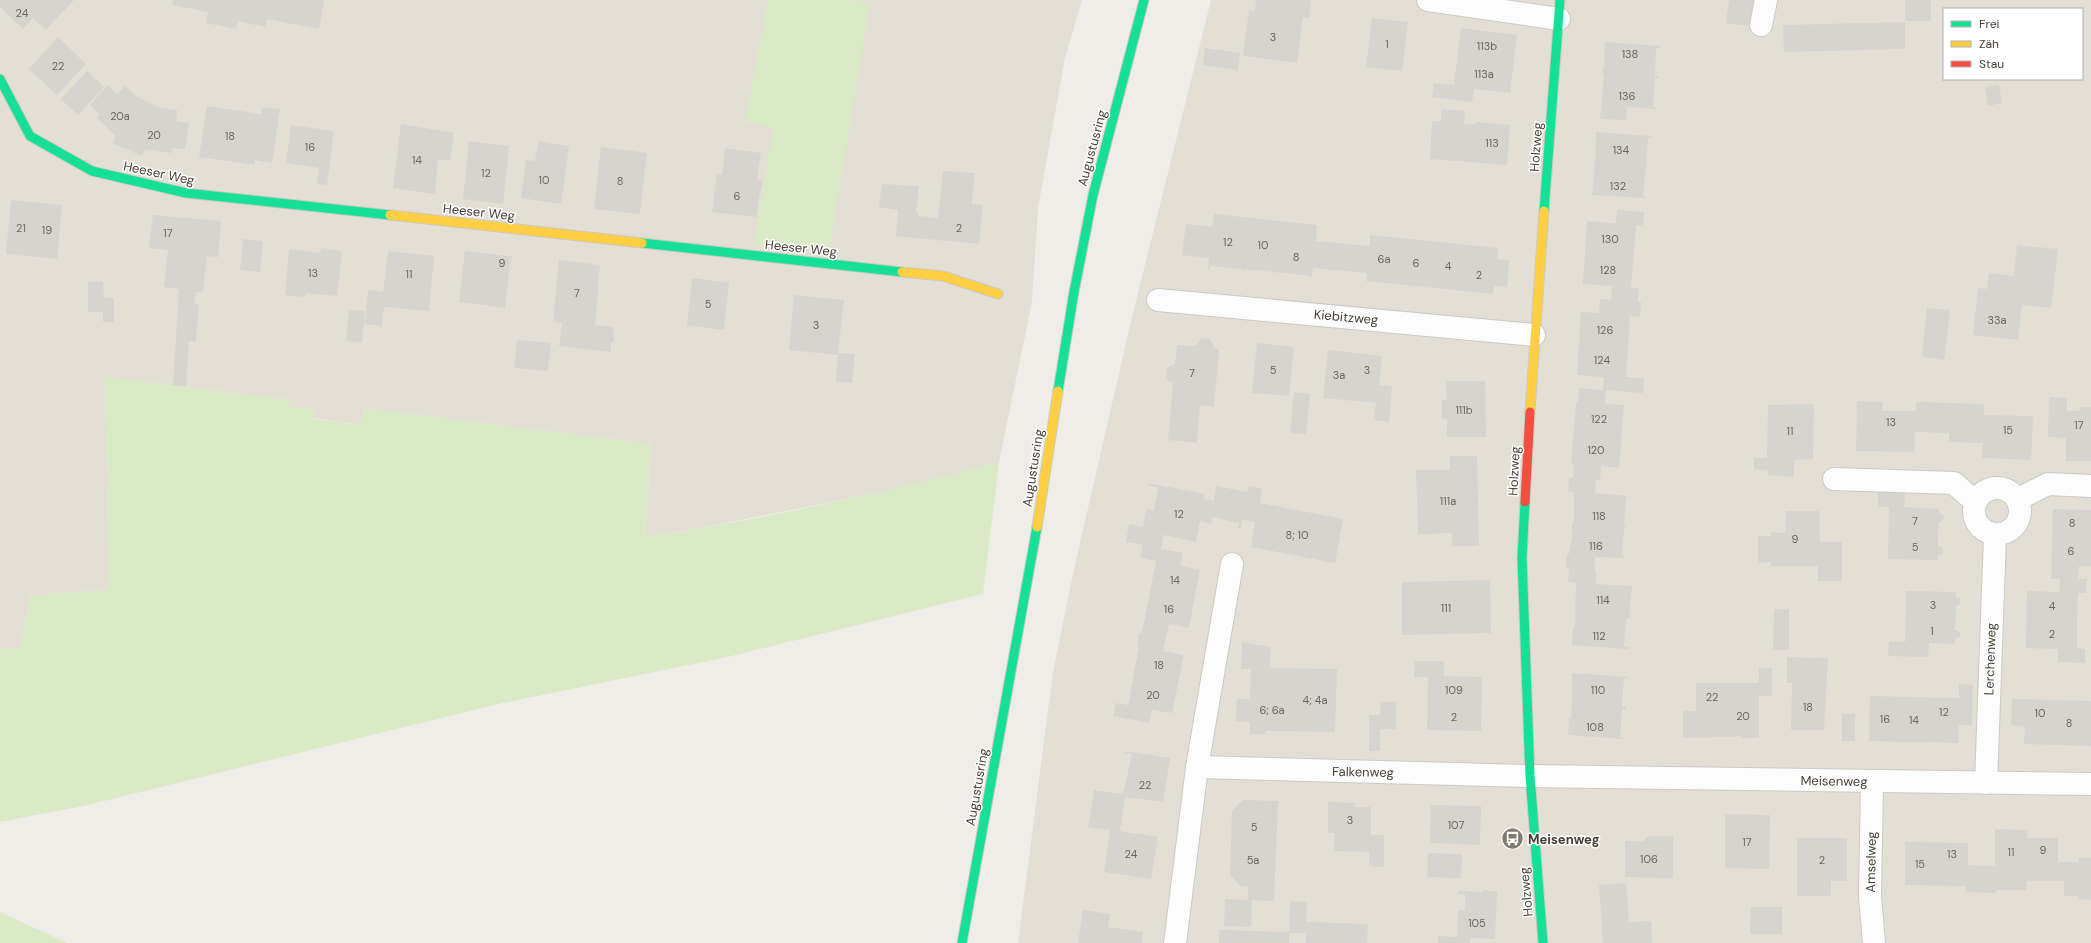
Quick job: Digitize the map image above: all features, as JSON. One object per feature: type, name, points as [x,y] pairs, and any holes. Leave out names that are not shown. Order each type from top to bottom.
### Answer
[{"type":"street","name":"Augustusring","points":[[962,943],[1029,577],[1078,269],[1093,194],[1144,0]]},
{"type":"street","points":[[1428,0],[1559,9]]},
{"type":"street","points":[[1761,25],[1766,0]]},
{"type":"street","name":"Holzweg","points":[[1544,943],[1530,776],[1522,558],[1534,335],[1559,9]]},
{"type":"street","name":"Heeser Weg","points":[[0,79],[30,136],[92,171],[186,193],[943,276],[998,294]]},
{"type":"street","name":"Kiebitzweg","points":[[1158,300],[1534,335]]},
{"type":"street","points":[[1834,479],[1954,483],[1975,502]]},
{"type":"street","points":[[2018,499],[2048,484],[2090,486]]},
{"type":"street","points":[[2004,488],[2018,499],[2021,516],[2012,531],[1995,536],[1982,530],[1974,517],[1975,502],[1987,489],[2004,488]]},
{"type":"street","name":"Lerchenweg","points":[[1986,783],[1995,536]]},
{"type":"street","points":[[1175,943],[1196,767],[1232,564]]},
{"type":"street","name":"Falkenweg","points":[[1196,767],[1530,776]]},
{"type":"street","name":"Meisenweg","points":[[1530,776],[2091,784]]},
{"type":"street","name":"Amselweg","points":[[1872,781],[1870,896],[1874,943]]},
{"type":"shaded area","points":[[0,0],[1082,0],[1065,58],[1038,208],[1032,302],[999,462],[912,486],[695,529],[645,537],[651,444],[363,408],[362,425],[313,418],[289,407],[289,400],[105,377],[109,590],[30,595],[20,648],[0,649]]},
{"type":"shaded area","points":[[1211,0],[2091,0],[2091,943],[1018,943],[1053,672],[1074,569],[1132,317]]},
{"type":"green space","points":[[768,0],[847,0],[870,3],[829,251],[754,245],[773,128],[745,121]]},
{"type":"green space","points":[[105,377],[289,400],[289,407],[315,409],[313,419],[361,425],[363,408],[651,444],[645,537],[779,514],[999,462],[983,594],[723,658],[498,704],[88,805],[0,822],[0,649],[20,648],[30,595],[109,590]]},
{"type":"green space","points":[[0,912],[67,943],[0,943]]},
{"type":"building","points":[[0,0],[74,0],[46,30],[33,18],[23,29],[0,7]]},
{"type":"building","points":[[173,0],[324,0],[319,29],[267,19],[265,27],[238,21],[236,29],[206,23],[208,12],[172,5]]},
{"type":"building","points":[[1256,0],[1311,0],[1309,18],[1303,17],[1297,63],[1243,56],[1249,10],[1255,12]]},
{"type":"building","points":[[1729,0],[1754,0],[1751,26],[1726,23]]},
{"type":"building","points":[[1905,0],[1931,0],[1931,21],[1905,21]]},
{"type":"building","points":[[1372,18],[1408,22],[1402,71],[1366,67]]},
{"type":"building","points":[[1905,22],[1905,49],[1784,52],[1783,25]]},
{"type":"building","points":[[1461,28],[1517,35],[1510,93],[1474,89],[1472,102],[1432,97],[1434,83],[1454,85]]},
{"type":"building","points":[[58,37],[86,64],[57,95],[29,69]]},
{"type":"building","points":[[1605,42],[1660,46],[1660,48],[1656,48],[1655,76],[1658,76],[1658,78],[1655,78],[1653,107],[1656,107],[1656,109],[1627,107],[1626,120],[1600,119]]},
{"type":"building","points":[[1205,48],[1240,53],[1238,70],[1203,65]]},
{"type":"building","points":[[87,71],[104,87],[78,115],[61,99]]},
{"type":"building","points":[[108,85],[117,94],[125,86],[137,97],[161,108],[177,110],[176,121],[189,123],[185,149],[172,148],[171,153],[145,149],[142,156],[112,143],[116,136],[97,118],[100,114],[90,105]]},
{"type":"building","points":[[1999,85],[2002,103],[1988,106],[1985,87]]},
{"type":"building","points":[[207,106],[261,114],[262,107],[280,109],[272,163],[255,160],[254,165],[199,157]]},
{"type":"building","points":[[1441,109],[1465,111],[1464,124],[1476,124],[1476,122],[1510,125],[1507,165],[1430,159],[1432,121],[1441,121]]},
{"type":"building","points":[[401,124],[454,133],[450,161],[438,159],[435,194],[393,188]]},
{"type":"building","points":[[291,125],[334,131],[327,185],[317,184],[319,168],[286,163]]},
{"type":"building","points":[[1596,132],[1651,136],[1651,138],[1648,137],[1646,166],[1649,167],[1646,168],[1643,196],[1647,198],[1592,195]]},
{"type":"building","points":[[469,141],[509,146],[503,204],[463,199]]},
{"type":"building","points":[[538,141],[569,146],[561,204],[521,198],[526,160],[535,161]]},
{"type":"building","points":[[601,147],[647,153],[640,214],[594,209]]},
{"type":"building","points":[[725,148],[761,153],[757,179],[762,180],[756,217],[712,212],[717,174],[722,175]]},
{"type":"building","points":[[943,171],[975,173],[972,204],[983,205],[979,244],[894,236],[896,234],[898,210],[879,207],[882,184],[919,186],[916,212],[919,216],[938,218]]},
{"type":"building","points":[[11,200],[62,205],[57,259],[6,254]]},
{"type":"building","points":[[1617,210],[1644,212],[1643,225],[1636,225],[1631,288],[1639,288],[1638,302],[1641,302],[1640,317],[1630,316],[1626,377],[1644,378],[1643,393],[1606,390],[1605,404],[1624,405],[1619,468],[1601,466],[1600,480],[1596,480],[1595,493],[1629,496],[1626,497],[1624,526],[1627,527],[1624,528],[1622,556],[1625,556],[1625,558],[1595,557],[1594,570],[1596,570],[1596,584],[1632,586],[1629,619],[1626,619],[1624,647],[1628,647],[1628,649],[1572,645],[1573,627],[1575,628],[1576,583],[1568,582],[1569,568],[1566,568],[1567,554],[1569,554],[1572,537],[1572,522],[1574,522],[1574,492],[1568,491],[1569,478],[1573,478],[1574,464],[1571,464],[1576,402],[1578,402],[1579,388],[1603,390],[1604,377],[1577,375],[1581,312],[1599,313],[1600,299],[1611,300],[1612,286],[1583,284],[1587,221],[1616,223]]},
{"type":"building","points":[[1214,214],[1317,225],[1316,241],[1370,246],[1370,235],[1498,248],[1497,259],[1509,260],[1507,287],[1494,286],[1493,294],[1366,281],[1367,273],[1313,268],[1312,278],[1311,276],[1278,272],[1278,275],[1276,272],[1244,269],[1244,272],[1242,269],[1210,266],[1210,269],[1208,268],[1209,258],[1182,255],[1186,224],[1212,227]]},
{"type":"building","points":[[153,215],[221,221],[218,257],[207,256],[203,292],[196,292],[194,304],[199,304],[196,342],[189,341],[186,386],[173,385],[179,289],[164,287],[168,250],[149,248]]},
{"type":"building","points":[[243,239],[263,241],[260,272],[240,270]]},
{"type":"building","points":[[2017,245],[2058,249],[2051,308],[2022,305],[2018,340],[1973,335],[1978,288],[1987,289],[1989,273],[2014,276]]},
{"type":"building","points":[[321,248],[342,251],[337,296],[305,293],[305,297],[285,295],[289,249],[320,253]]},
{"type":"building","points":[[388,251],[434,256],[429,311],[384,307],[382,326],[365,324],[368,290],[383,292]]},
{"type":"building","points":[[465,251],[511,256],[505,308],[459,302]]},
{"type":"building","points":[[559,260],[600,265],[595,325],[613,327],[614,343],[611,342],[611,352],[559,346],[562,323],[553,322]]},
{"type":"building","points":[[692,278],[729,283],[724,330],[687,325]]},
{"type":"building","points":[[88,282],[103,282],[104,297],[114,298],[114,322],[103,322],[103,312],[88,312]]},
{"type":"building","points":[[794,295],[844,300],[838,353],[855,354],[852,383],[836,382],[838,355],[789,350]]},
{"type":"building","points":[[1927,308],[1950,310],[1944,360],[1922,357]]},
{"type":"building","points":[[349,310],[365,311],[362,342],[346,341]]},
{"type":"building","points":[[1202,338],[1210,339],[1215,349],[1219,349],[1214,407],[1200,405],[1197,443],[1168,440],[1173,383],[1166,378],[1167,368],[1175,364],[1177,345],[1195,346]]},
{"type":"building","points":[[517,340],[551,343],[548,371],[514,368]]},
{"type":"building","points":[[1257,343],[1294,347],[1289,396],[1252,393]]},
{"type":"building","points":[[1328,350],[1382,356],[1379,385],[1392,386],[1389,422],[1374,420],[1376,403],[1323,398]]},
{"type":"building","points":[[1446,381],[1485,381],[1486,437],[1447,437],[1447,419],[1442,419],[1442,400],[1447,400]]},
{"type":"building","points":[[1294,392],[1310,394],[1306,434],[1290,433]]},
{"type":"building","points":[[2049,397],[2067,398],[2067,411],[2078,411],[2082,407],[2091,407],[2091,461],[2066,461],[2066,438],[2048,437]]},
{"type":"building","points":[[1857,401],[1883,402],[1882,411],[1916,411],[1916,402],[1984,404],[1984,415],[2033,416],[2031,460],[1982,458],[1983,443],[1949,442],[1949,433],[1915,432],[1914,452],[1856,451]]},
{"type":"building","points":[[1814,404],[1813,459],[1794,460],[1794,477],[1767,475],[1768,470],[1754,469],[1754,458],[1767,458],[1768,405]]},
{"type":"building","points":[[1450,456],[1477,456],[1479,546],[1452,546],[1452,533],[1418,534],[1416,470],[1450,470]]},
{"type":"building","points":[[1148,483],[1205,494],[1204,499],[1214,501],[1216,486],[1247,492],[1249,486],[1262,489],[1260,503],[1343,519],[1335,563],[1251,547],[1255,522],[1242,520],[1241,529],[1238,528],[1239,523],[1212,517],[1211,524],[1200,521],[1196,542],[1164,535],[1161,549],[1183,553],[1180,566],[1200,570],[1189,628],[1169,624],[1163,651],[1184,655],[1172,713],[1152,710],[1150,723],[1113,716],[1116,703],[1128,705],[1139,647],[1137,646],[1139,633],[1142,633],[1156,561],[1140,558],[1143,545],[1126,542],[1129,524],[1143,527],[1146,509],[1154,510],[1158,487],[1147,485]]},
{"type":"building","points":[[1878,491],[1905,492],[1904,507],[1939,509],[1939,513],[1944,515],[1943,520],[1939,523],[1938,534],[1938,546],[1943,548],[1943,553],[1938,556],[1938,560],[1888,559],[1889,507],[1878,507]]},
{"type":"building","points":[[2053,509],[2091,510],[2091,566],[2079,566],[2078,579],[2087,579],[2086,593],[2078,593],[2077,621],[2077,648],[2085,649],[2085,663],[2058,662],[2058,649],[2026,648],[2027,591],[2059,592],[2060,579],[2051,579]]},
{"type":"building","points":[[1786,511],[1819,511],[1820,542],[1842,542],[1842,581],[1818,581],[1818,566],[1771,566],[1771,562],[1758,563],[1758,536],[1770,536],[1771,532],[1785,533]]},
{"type":"building","points":[[1490,580],[1491,633],[1402,635],[1402,582]]},
{"type":"building","points":[[1906,591],[1956,592],[1956,597],[1961,599],[1960,604],[1956,607],[1955,630],[1960,632],[1960,637],[1955,639],[1955,644],[1929,643],[1928,657],[1888,656],[1889,642],[1905,642]]},
{"type":"building","points":[[1774,609],[1789,609],[1789,650],[1773,650]]},
{"type":"building","points":[[1242,642],[1271,647],[1270,668],[1337,669],[1335,732],[1266,731],[1266,734],[1250,734],[1250,722],[1236,721],[1237,699],[1250,699],[1251,669],[1241,669]]},
{"type":"building","points":[[1787,657],[1828,658],[1824,730],[1791,730],[1792,683],[1787,683]]},
{"type":"building","points":[[1415,661],[1444,661],[1444,676],[1482,677],[1481,731],[1427,730],[1428,677],[1414,677]]},
{"type":"building","points":[[1759,668],[1772,668],[1772,696],[1759,696],[1759,738],[1741,738],[1741,736],[1728,738],[1683,738],[1683,711],[1696,711],[1696,683],[1759,683]]},
{"type":"building","points":[[1572,673],[1628,677],[1624,678],[1622,706],[1626,707],[1625,709],[1622,709],[1620,737],[1624,737],[1623,739],[1568,735],[1569,718],[1571,718],[1572,705],[1570,705],[1572,703]]},
{"type":"building","points":[[1959,684],[1973,685],[1972,725],[1959,725],[1958,743],[1869,741],[1870,696],[1959,698]]},
{"type":"building","points":[[2012,699],[2091,701],[2091,746],[2024,744],[2025,726],[2011,725]]},
{"type":"building","points":[[1381,702],[1396,702],[1396,729],[1380,729],[1380,751],[1369,751],[1369,715],[1380,715]]},
{"type":"building","points":[[1842,714],[1855,714],[1855,741],[1842,741]]},
{"type":"building","points":[[1125,751],[1170,758],[1163,802],[1125,797],[1120,831],[1158,837],[1151,879],[1104,872],[1110,830],[1088,827],[1094,790],[1123,794],[1132,754],[1125,753]]},
{"type":"building","points":[[1243,800],[1278,801],[1274,901],[1252,900],[1251,927],[1224,926],[1225,899],[1248,900],[1248,886],[1241,886],[1230,875],[1232,811]]},
{"type":"building","points":[[1328,802],[1355,803],[1354,807],[1371,807],[1371,835],[1384,835],[1384,867],[1369,866],[1369,852],[1334,851],[1335,833],[1328,833]]},
{"type":"building","points":[[1431,805],[1481,806],[1480,845],[1430,843]]},
{"type":"building","points":[[1725,814],[1770,815],[1769,869],[1725,868]]},
{"type":"building","points":[[1995,829],[2027,830],[2027,838],[2058,838],[2058,862],[2079,862],[2079,858],[2091,858],[2091,900],[2079,899],[2079,896],[2064,896],[2064,881],[2027,881],[2026,890],[1996,890],[1996,893],[1966,892],[1966,886],[1905,885],[1905,842],[1968,843],[1968,865],[1995,866]]},
{"type":"building","points":[[1648,836],[1673,836],[1673,878],[1625,877],[1625,841],[1643,841]]},
{"type":"building","points":[[1797,838],[1847,838],[1847,881],[1831,881],[1831,896],[1797,896]]},
{"type":"building","points":[[1428,853],[1462,854],[1461,878],[1427,877]]},
{"type":"building","points":[[1626,883],[1629,922],[1651,921],[1652,943],[1603,943],[1599,885]]},
{"type":"building","points":[[1483,890],[1497,892],[1495,939],[1470,938],[1470,943],[1438,943],[1438,936],[1457,937],[1458,910],[1465,910],[1465,894],[1458,894],[1459,891],[1483,892]]},
{"type":"building","points":[[1290,901],[1307,902],[1306,922],[1368,924],[1367,943],[1306,943],[1306,933],[1289,933]]},
{"type":"building","points":[[1751,907],[1782,907],[1782,934],[1750,934]]},
{"type":"building","points":[[1083,910],[1110,914],[1108,927],[1143,932],[1142,943],[1078,943]]},
{"type":"building","points":[[1219,930],[1289,932],[1289,943],[1219,943]]},
{"type":"traffic: fast","points":[[1058,391],[1074,292],[1093,195],[1144,0]]},
{"type":"traffic: fast","points":[[1544,211],[1560,0]]},
{"type":"traffic: fast","points":[[0,79],[30,136],[92,171],[186,193],[390,215]]},
{"type":"traffic: fast","points":[[642,243],[902,272]]},
{"type":"traffic: fast","points":[[1525,502],[1522,558],[1530,776],[1543,943]]},
{"type":"traffic: fast","points":[[962,943],[1037,527]]},
{"type":"traffic: slow","points":[[1530,412],[1544,211]]},
{"type":"traffic: slow","points":[[390,215],[642,243]]},
{"type":"traffic: slow","points":[[902,272],[943,276],[998,294]]},
{"type":"traffic: slow","points":[[1037,527],[1058,391]]},
{"type":"traffic: jam","points":[[1525,502],[1530,412]]},
{"type":"place","name":"Meisenweg","points":[[1512,839]]}]
